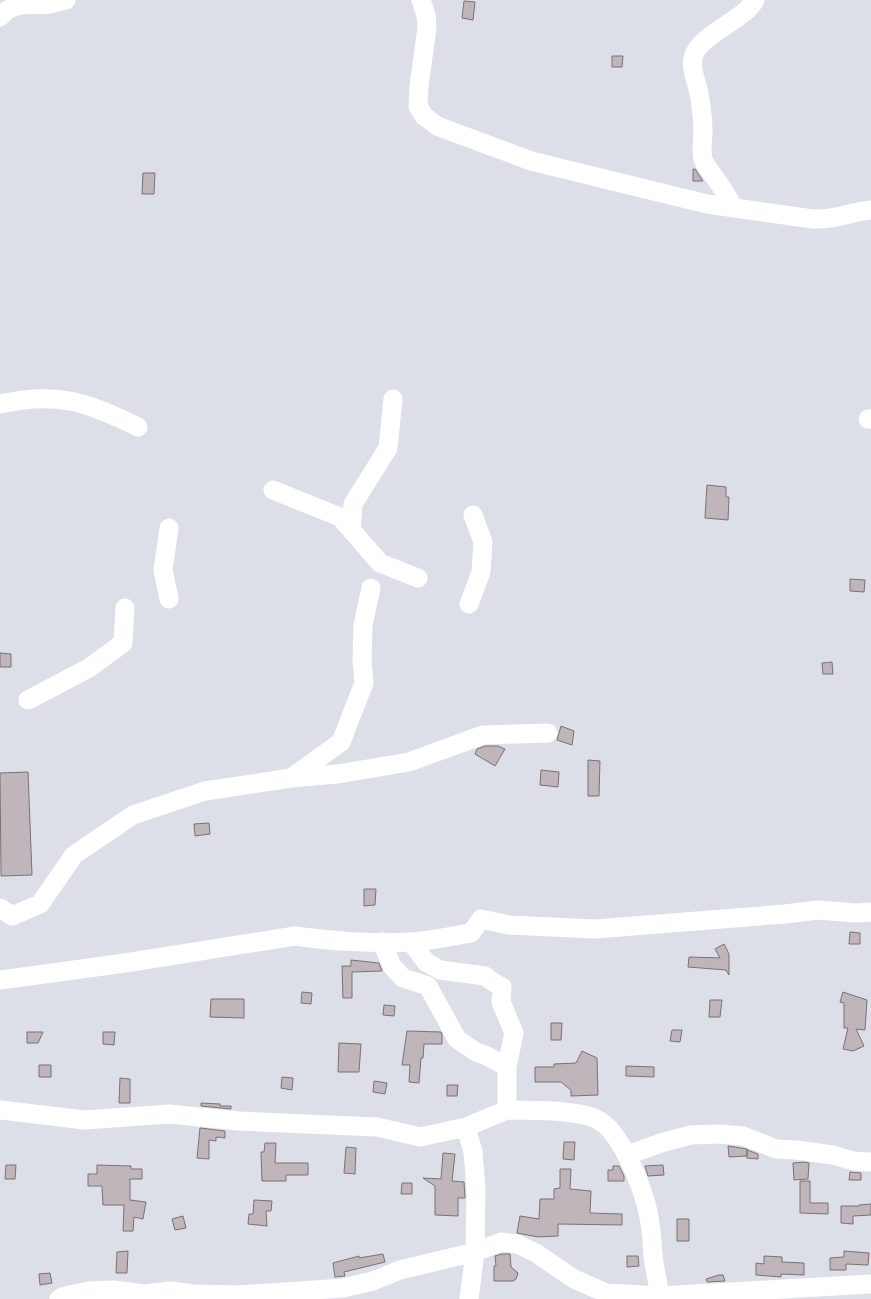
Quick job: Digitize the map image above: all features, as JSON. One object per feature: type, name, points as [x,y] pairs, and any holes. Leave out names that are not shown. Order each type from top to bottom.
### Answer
[{"type":"street","points":[[0,16],[12,6],[50,4],[66,0]]},
{"type":"street","points":[[421,0],[426,15],[427,28],[418,106],[424,116],[438,126],[531,161],[707,204],[829,220],[855,212],[871,210]]},
{"type":"street","points":[[733,207],[704,161],[701,109],[692,68],[692,59],[696,50],[709,36],[741,14],[755,0]]},
{"type":"street","points":[[0,404],[17,400],[54,398],[73,401],[106,412],[138,427]]},
{"type":"street","points":[[351,530],[352,504],[388,448],[393,399]]},
{"type":"street","points":[[273,490],[340,518],[380,563],[418,578]]},
{"type":"street","points":[[469,604],[481,572],[484,542],[473,515]]},
{"type":"street","points":[[168,599],[163,570],[169,528]]},
{"type":"street","points":[[291,778],[341,742],[364,683],[362,660],[363,625],[371,588]]},
{"type":"street","points":[[28,700],[89,668],[123,643],[125,608]]},
{"type":"street","points":[[0,908],[12,916],[40,904],[74,855],[133,815],[204,791],[291,778],[338,774],[409,762],[483,735],[548,733]]},
{"type":"street","points":[[0,980],[116,965],[295,936],[317,939],[411,942],[471,933],[481,919],[509,925],[595,929],[818,910],[856,913],[871,912]]},
{"type":"street","points":[[382,942],[392,966],[403,978],[428,986],[457,1039],[476,1052],[507,1068]]},
{"type":"street","points":[[411,942],[426,962],[440,970],[485,976],[502,987],[501,1002],[514,1033],[507,1068],[507,1110]]},
{"type":"street","points":[[0,1110],[85,1120],[169,1114],[239,1121],[377,1127],[420,1137],[466,1127],[507,1110],[559,1111],[597,1119],[609,1127],[627,1155],[643,1196],[650,1223],[653,1257],[660,1298]]},
{"type":"street","points":[[466,1127],[473,1152],[475,1171],[475,1252],[470,1299]]},
{"type":"street","points":[[627,1155],[691,1135],[719,1134],[743,1136],[776,1149],[833,1155],[871,1162]]},
{"type":"street","points":[[59,1299],[89,1291],[114,1290],[144,1294],[171,1292],[238,1295],[343,1288],[373,1281],[400,1270],[475,1252],[501,1242],[517,1244],[536,1253],[574,1279],[606,1292],[660,1298],[831,1292],[871,1284]]},
{"type":"building","points":[[464,1],[475,2],[473,20],[462,18]]},
{"type":"building","points":[[612,56],[623,56],[622,67],[612,67]]},
{"type":"building","points":[[693,169],[695,169],[703,181],[693,181]]},
{"type":"building","points":[[143,173],[155,173],[154,194],[142,194]]},
{"type":"building","points":[[707,485],[726,487],[726,497],[729,497],[728,520],[705,518]]},
{"type":"building","points":[[850,579],[865,580],[864,592],[850,591]]},
{"type":"building","points":[[0,653],[11,654],[11,667],[0,667]]},
{"type":"building","points":[[832,662],[833,674],[823,674],[822,663]]},
{"type":"building","points":[[561,726],[574,731],[572,745],[557,740]]},
{"type":"building","points":[[485,746],[498,746],[505,749],[495,766],[475,754],[477,749]]},
{"type":"building","points":[[588,760],[600,761],[599,796],[588,796]]},
{"type":"building","points":[[541,770],[559,772],[558,787],[540,785]]},
{"type":"building","points":[[28,772],[32,875],[1,876],[0,773]]},
{"type":"building","points":[[209,823],[210,834],[195,836],[194,824]]},
{"type":"building","points":[[364,889],[376,889],[375,905],[364,906]]},
{"type":"building","points":[[850,932],[860,933],[860,944],[849,944]]},
{"type":"building","points":[[724,944],[729,954],[729,975],[726,970],[688,967],[689,957],[720,958],[715,949]]},
{"type":"building","points":[[351,960],[379,963],[382,971],[352,972],[352,998],[343,998],[342,966],[351,966]]},
{"type":"building","points":[[302,992],[312,993],[311,1004],[301,1003]]},
{"type":"building","points":[[843,992],[867,1000],[865,1030],[856,1029],[864,1046],[853,1051],[843,1049],[848,1028],[844,1028],[844,1003],[840,1002]]},
{"type":"building","points":[[211,999],[244,999],[244,1018],[210,1017]]},
{"type":"building","points":[[710,1000],[722,1000],[720,1017],[709,1017]]},
{"type":"building","points":[[384,1005],[395,1006],[394,1016],[383,1015]]},
{"type":"building","points":[[551,1023],[562,1023],[561,1040],[551,1040]]},
{"type":"building","points":[[672,1030],[682,1030],[680,1042],[670,1041]]},
{"type":"building","points":[[407,1031],[441,1032],[442,1035],[442,1044],[424,1044],[419,1083],[409,1082],[410,1065],[402,1065]]},
{"type":"building","points":[[27,1032],[43,1032],[38,1043],[27,1043]]},
{"type":"building","points":[[103,1032],[115,1032],[114,1045],[103,1044]]},
{"type":"building","points":[[339,1043],[361,1044],[359,1072],[338,1072]]},
{"type":"building","points":[[582,1051],[597,1058],[598,1095],[571,1096],[571,1090],[561,1082],[535,1082],[535,1067],[554,1067],[554,1064],[576,1063]]},
{"type":"building","points":[[39,1065],[51,1065],[51,1077],[39,1077]]},
{"type":"building","points":[[626,1066],[654,1067],[654,1077],[626,1076]]},
{"type":"building","points":[[282,1077],[293,1078],[292,1090],[281,1088]]},
{"type":"building","points":[[120,1078],[130,1079],[130,1103],[119,1103]]},
{"type":"building","points":[[374,1081],[387,1083],[385,1094],[373,1092]]},
{"type":"building","points":[[447,1085],[458,1085],[457,1096],[447,1096]]},
{"type":"building","points":[[201,1103],[231,1106],[231,1109],[201,1106]]},
{"type":"building","points":[[200,1128],[225,1131],[225,1138],[216,1137],[216,1141],[209,1140],[209,1159],[197,1158]]},
{"type":"building","points":[[564,1142],[575,1142],[574,1160],[563,1159]]},
{"type":"building","points":[[265,1143],[276,1143],[275,1163],[308,1163],[308,1175],[286,1175],[286,1181],[262,1181],[261,1152],[264,1152]]},
{"type":"building","points":[[728,1146],[747,1149],[758,1154],[758,1159],[747,1158],[747,1156],[729,1157]]},
{"type":"building","points":[[346,1147],[356,1148],[355,1174],[344,1173]]},
{"type":"building","points":[[443,1153],[455,1154],[452,1181],[464,1182],[465,1198],[458,1198],[458,1216],[435,1215],[435,1186],[423,1178],[441,1179]]},
{"type":"building","points":[[793,1163],[809,1163],[808,1179],[794,1180]]},
{"type":"building","points":[[6,1165],[16,1165],[15,1179],[5,1179]]},
{"type":"building","points":[[97,1165],[131,1166],[131,1169],[142,1169],[142,1179],[130,1179],[130,1200],[146,1202],[143,1219],[134,1217],[133,1231],[123,1231],[124,1205],[103,1205],[102,1186],[88,1186],[88,1174],[97,1174]]},
{"type":"building","points":[[663,1165],[664,1175],[648,1176],[645,1166]]},
{"type":"building","points":[[613,1166],[619,1166],[624,1176],[624,1181],[608,1181],[608,1170],[613,1170]]},
{"type":"building","points":[[560,1169],[571,1169],[570,1189],[591,1191],[590,1213],[622,1214],[622,1225],[558,1224],[558,1236],[538,1237],[517,1233],[520,1216],[539,1219],[540,1199],[554,1199],[554,1189],[560,1188]]},
{"type":"building","points":[[850,1172],[861,1173],[861,1180],[849,1180]]},
{"type":"building","points":[[800,1181],[810,1181],[810,1203],[828,1203],[828,1214],[800,1213]]},
{"type":"building","points":[[402,1183],[412,1183],[412,1194],[401,1194]]},
{"type":"building","points":[[254,1200],[272,1201],[271,1211],[266,1211],[267,1226],[248,1224],[249,1214],[253,1214]]},
{"type":"building","points":[[871,1204],[871,1215],[853,1216],[853,1224],[841,1223],[841,1206]]},
{"type":"building","points":[[183,1216],[186,1228],[175,1230],[172,1219]]},
{"type":"building","points":[[677,1219],[689,1219],[689,1241],[677,1241]]},
{"type":"building","points":[[128,1251],[127,1273],[116,1273],[117,1252]]},
{"type":"building","points":[[844,1251],[869,1253],[868,1265],[846,1264],[846,1270],[830,1270],[830,1258],[844,1257]]},
{"type":"building","points":[[383,1254],[385,1262],[344,1272],[345,1276],[335,1277],[333,1263],[359,1256],[359,1258]]},
{"type":"building","points":[[510,1254],[511,1267],[518,1273],[513,1281],[494,1281],[495,1256]]},
{"type":"building","points":[[627,1256],[638,1256],[639,1266],[627,1267]]},
{"type":"building","points":[[764,1256],[782,1257],[782,1262],[804,1263],[804,1275],[781,1274],[781,1277],[756,1275],[756,1263],[764,1264]]},
{"type":"building","points":[[50,1273],[52,1283],[40,1285],[39,1274]]},
{"type":"building","points":[[723,1275],[725,1281],[707,1282],[706,1279]]}]
